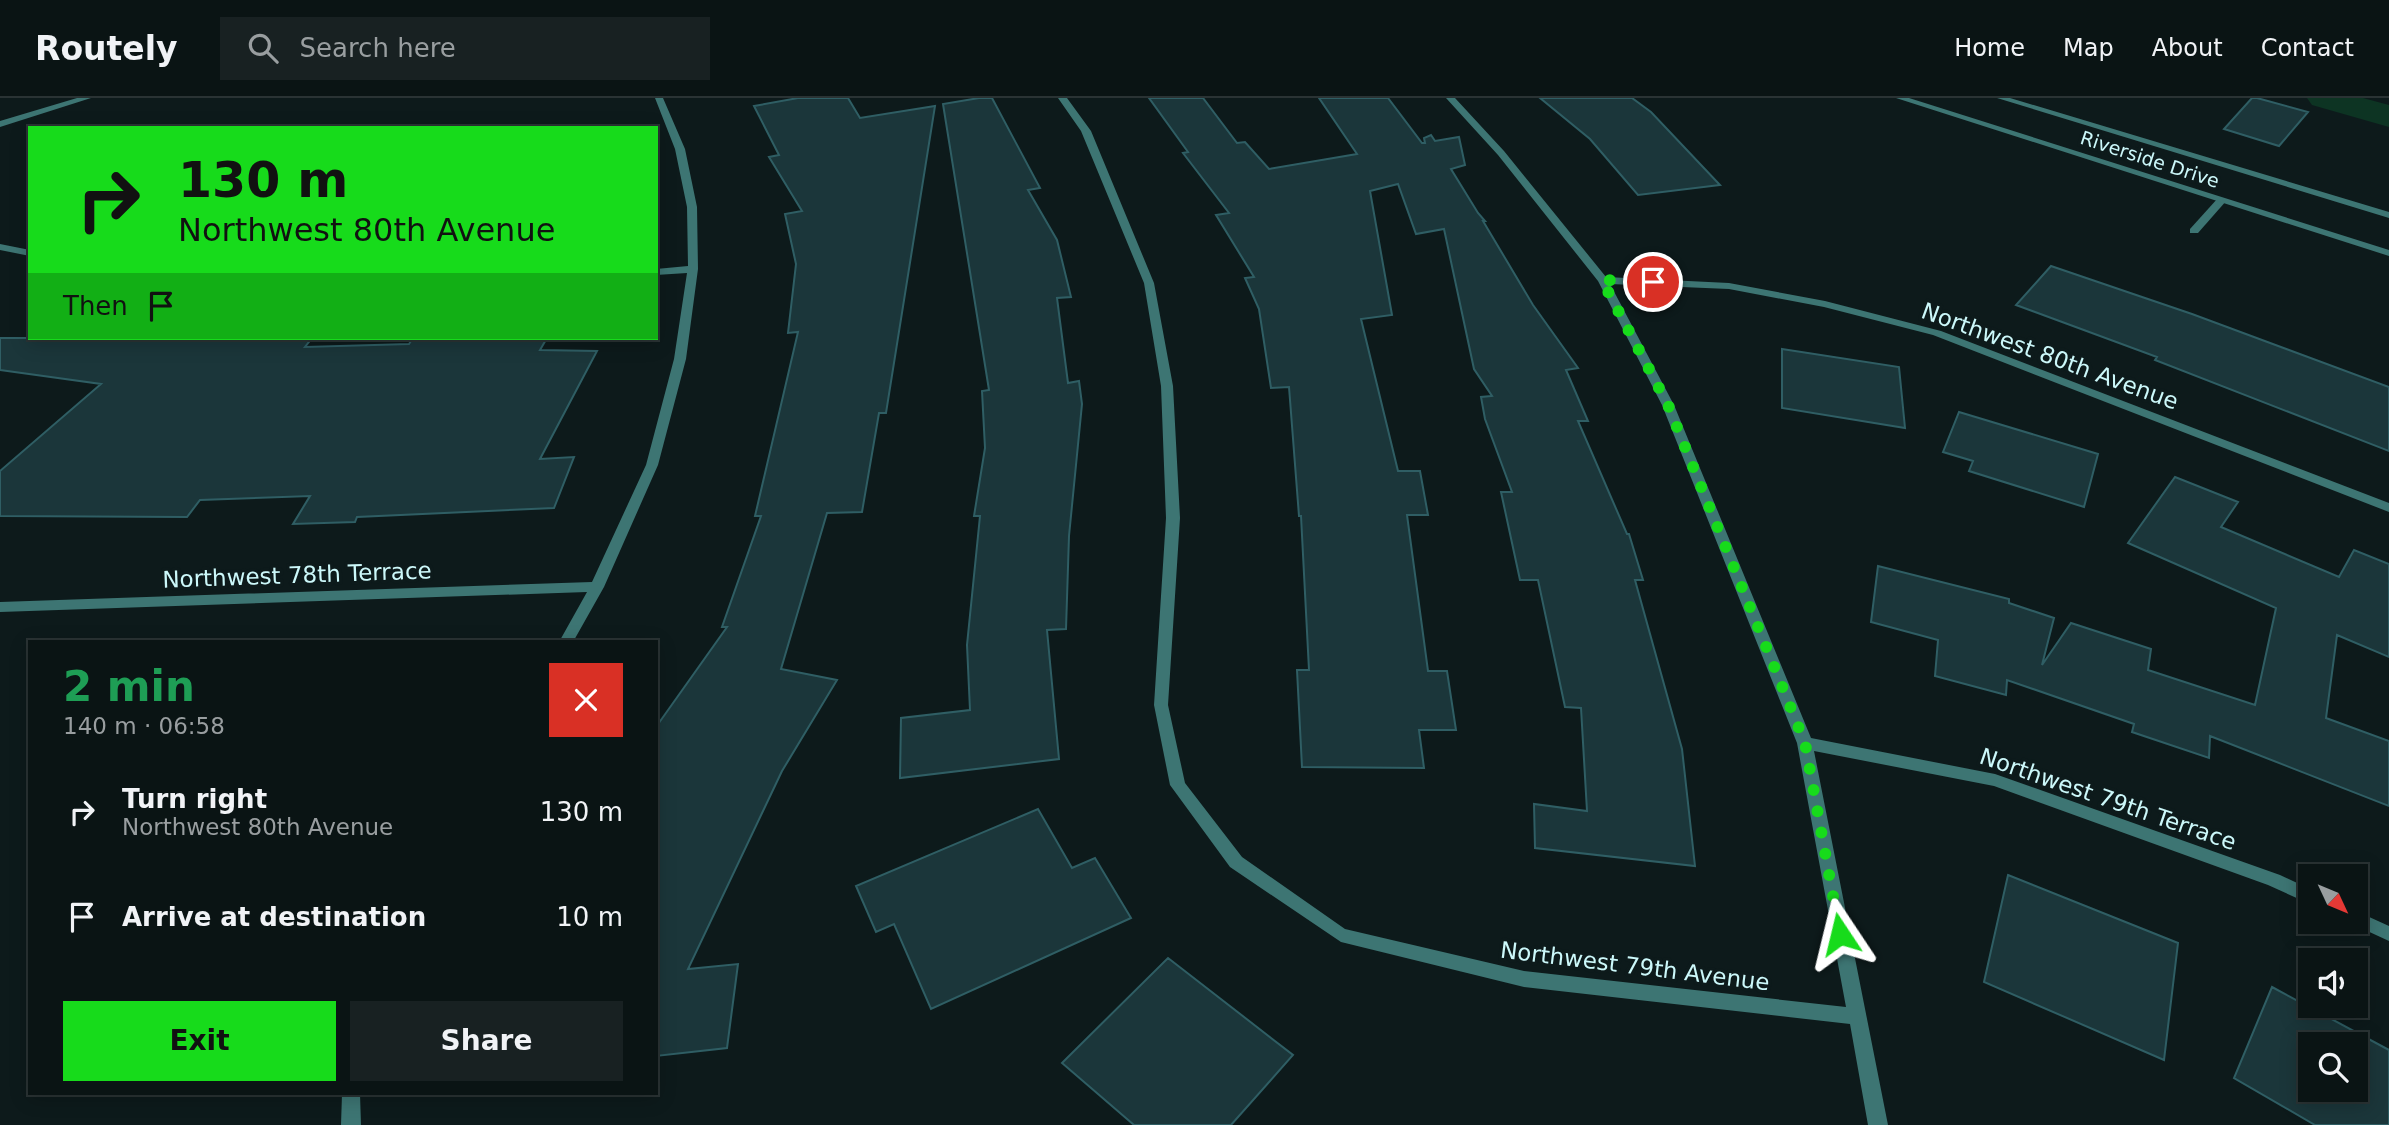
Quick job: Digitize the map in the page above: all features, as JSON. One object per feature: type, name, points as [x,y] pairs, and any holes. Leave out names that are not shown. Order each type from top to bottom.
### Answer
[{"type":"street","points":[[0,124],[87,98]]},
{"type":"street","points":[[567,640],[597,587],[652,465],[680,359],[694,269],[692,207],[680,149],[659,98]]},
{"type":"street","name":"Northwest 79th Avenue","points":[[1062,98],[1086,131],[1149,284],[1167,386],[1173,518],[1161,705],[1178,785],[1236,862],[1341,935],[1524,979],[1855,1016]]},
{"type":"street","points":[[1450,98],[1501,153],[1602,280],[1668,405],[1805,743],[1855,1016],[1878,1125]]},
{"type":"street","name":"Riverside Drive","points":[[1900,98],[2389,253]]},
{"type":"street","name":"Riverside Drive","points":[[2001,98],[2389,215]]},
{"type":"street","points":[[2194,231],[2222,200]]},
{"type":"street","points":[[0,247],[28,253]]},
{"type":"street","points":[[658,272],[694,269]]},
{"type":"street","name":"Northwest 80th Avenue","points":[[1602,280],[1729,286],[1825,304],[1937,333],[2389,508]]},
{"type":"street","name":"Northwest 78th Terrace","points":[[2,610],[597,587]]},
{"type":"street","name":"Northwest 79th Terrace","points":[[1805,743],[1995,780],[2274,880],[2298,891]]},
{"type":"street","points":[[2368,924],[2389,934]]},
{"type":"street","points":[[351,1095],[351,1125]]},
{"type":"building","points":[[798,98],[848,98],[860,118],[935,106],[886,413],[879,413],[862,512],[827,513],[781,669],[837,680],[782,771],[688,969],[738,964],[727,1048],[658,1056],[658,724],[727,627],[722,627],[761,516],[755,516],[798,332],[788,333],[796,264],[785,214],[802,211],[769,157],[779,155],[754,106]]},
{"type":"building","points":[[992,98],[1040,188],[1028,190],[1057,240],[1071,297],[1057,298],[1068,383],[1079,381],[1082,404],[1069,536],[1066,629],[1047,630],[1059,759],[900,778],[901,718],[970,710],[967,645],[980,516],[974,516],[985,448],[982,391],[989,390],[943,104]]},
{"type":"building","points":[[1149,98],[1203,98],[1237,143],[1245,142],[1269,169],[1357,154],[1319,98],[1388,98],[1422,143],[1425,143],[1424,138],[1431,135],[1435,141],[1459,137],[1465,165],[1451,169],[1485,221],[1533,305],[1578,368],[1566,370],[1588,421],[1578,421],[1629,534],[1643,580],[1635,580],[1682,749],[1695,866],[1535,848],[1534,804],[1587,811],[1581,708],[1565,707],[1538,580],[1520,580],[1501,492],[1512,492],[1485,419],[1481,397],[1492,396],[1474,369],[1444,229],[1416,234],[1398,184],[1370,191],[1392,315],[1361,319],[1398,471],[1420,471],[1428,515],[1407,515],[1428,671],[1447,671],[1456,730],[1419,730],[1424,768],[1302,767],[1297,670],[1309,670],[1301,516],[1289,387],[1271,388],[1259,309],[1245,278],[1254,277],[1216,215],[1229,213],[1183,153],[1188,152]]},
{"type":"building","points":[[1540,98],[1632,98],[1651,112],[1720,185],[1638,195],[1590,139]]},
{"type":"building","points":[[2252,98],[2308,112],[2279,146],[2224,129]]},
{"type":"building","points":[[2051,266],[2192,314],[2389,387],[2389,451],[2155,360],[2157,357],[2016,305]]},
{"type":"building","points":[[0,338],[310,340],[305,347],[409,344],[412,340],[546,340],[540,350],[597,351],[540,459],[574,457],[554,508],[357,517],[355,522],[293,524],[310,496],[200,500],[187,517],[0,516],[0,471],[101,384],[0,370]]},
{"type":"building","points":[[1782,349],[1899,367],[1905,428],[1782,408]]},
{"type":"building","points":[[1959,412],[2098,454],[2084,507],[1969,471],[1973,461],[1943,452]]},
{"type":"building","points":[[2175,477],[2238,502],[2221,527],[2339,577],[2354,550],[2389,564],[2389,657],[2337,635],[2326,718],[2389,741],[2389,806],[2210,736],[2209,758],[2132,732],[2134,724],[2007,680],[2006,695],[1935,676],[1938,640],[1871,622],[1878,566],[2009,599],[2009,603],[2054,618],[2042,665],[2071,623],[2151,649],[2148,670],[2255,705],[2276,608],[2128,543]]},
{"type":"building","points":[[1038,809],[1072,868],[1095,858],[1131,918],[931,1009],[894,924],[876,932],[856,886]]},
{"type":"building","points":[[2008,875],[2178,943],[2164,1060],[1984,982]]},
{"type":"building","points":[[1168,958],[1293,1055],[1231,1125],[1134,1125],[1062,1063]]},
{"type":"building","points":[[2272,987],[2298,1001],[2298,1018],[2330,1018],[2356,1032],[2298,1032],[2298,1102],[2368,1102],[2368,1039],[2389,1050],[2389,1125],[2315,1125],[2234,1078]]},
{"type":"waterway","points":[[2324,98],[2389,116]]},
{"type":"route","points":[[1653,282],[1602,280],[1668,405],[1805,743],[1840,934]]}]
